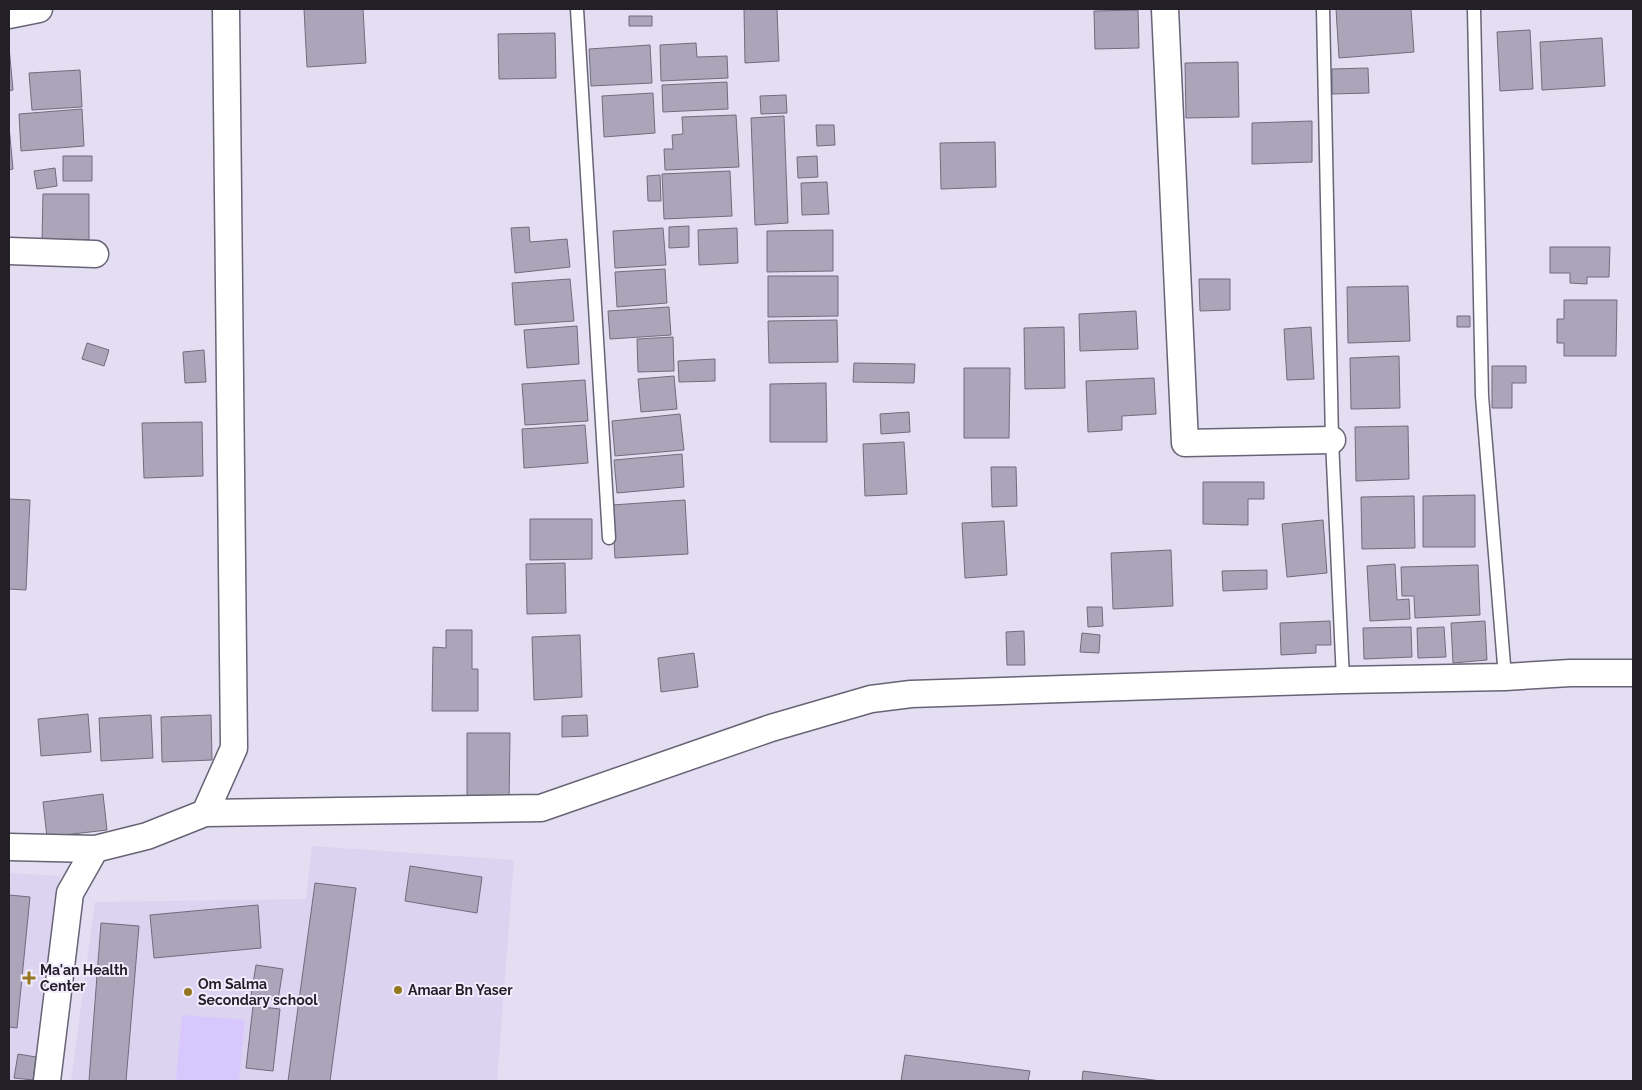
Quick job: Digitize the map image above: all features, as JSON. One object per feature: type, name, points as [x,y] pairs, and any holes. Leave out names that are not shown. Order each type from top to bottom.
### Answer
[{"type":"street","points":[[9,15],[39,9]]},
{"type":"street","points":[[205,813],[234,748],[226,9]]},
{"type":"street","points":[[1165,9],[1186,442],[1332,440]]},
{"type":"street","points":[[9,252],[96,254]]},
{"type":"street","points":[[9,848],[95,850],[147,836],[205,813],[542,808],[771,728],[871,699],[911,694],[1633,673]]},
{"type":"street","points":[[47,1081],[70,893],[95,850]]},
{"type":"lane","points":[[577,9],[609,538]]},
{"type":"lane","points":[[1323,9],[1332,440],[1343,680]]},
{"type":"lane","points":[[1474,9],[1482,396],[1505,678]]},
{"type":"shaded area","points":[[312,846],[514,860],[497,1081],[71,1081],[95,902],[306,899]]},
{"type":"shaded area","name":"Ma'an Health Center","points":[[9,873],[60,876],[39,1081],[9,1081]]},
{"type":"shaded area","points":[[182,1015],[245,1020],[239,1081],[176,1081]]},
{"type":"building","points":[[304,9],[363,9],[366,63],[307,67]]},
{"type":"building","points":[[744,9],[777,9],[779,61],[745,63]]},
{"type":"building","points":[[1336,9],[1411,9],[1414,52],[1339,58]]},
{"type":"building","points":[[1138,10],[1139,48],[1095,49],[1094,11]]},
{"type":"building","points":[[629,16],[652,16],[652,26],[629,26]]},
{"type":"building","points":[[1530,30],[1533,89],[1500,91],[1497,32]]},
{"type":"building","points":[[555,33],[556,78],[499,79],[498,34]]},
{"type":"building","points":[[1602,38],[1605,86],[1542,90],[1540,42]]},
{"type":"building","points":[[696,43],[697,57],[727,56],[728,78],[661,81],[660,45]]},
{"type":"building","points":[[650,45],[652,83],[591,86],[589,49]]},
{"type":"building","points":[[9,47],[13,90],[9,91]]},
{"type":"building","points":[[1238,62],[1239,117],[1186,118],[1185,63]]},
{"type":"building","points":[[1368,68],[1369,93],[1332,94],[1332,69]]},
{"type":"building","points":[[80,70],[82,107],[32,110],[29,73]]},
{"type":"building","points":[[727,82],[728,109],[663,112],[662,85]]},
{"type":"building","points":[[653,93],[655,133],[604,137],[602,96]]},
{"type":"building","points":[[786,95],[787,113],[761,114],[760,96]]},
{"type":"building","points":[[82,109],[84,146],[21,151],[19,114]]},
{"type":"building","points":[[736,115],[739,167],[665,170],[664,149],[673,149],[672,135],[683,134],[682,117]]},
{"type":"building","points":[[784,116],[788,223],[755,225],[751,118]]},
{"type":"building","points":[[1312,121],[1312,162],[1252,164],[1252,123]]},
{"type":"building","points":[[816,125],[834,125],[835,145],[817,146]]},
{"type":"building","points":[[9,126],[13,169],[9,170]]},
{"type":"building","points":[[995,142],[996,187],[941,189],[940,143]]},
{"type":"building","points":[[63,156],[92,156],[92,181],[63,181]]},
{"type":"building","points":[[817,156],[818,177],[798,178],[797,157]]},
{"type":"building","points":[[55,168],[57,186],[37,189],[34,171]]},
{"type":"building","points":[[730,171],[732,216],[664,219],[662,174]]},
{"type":"building","points":[[660,175],[661,201],[648,201],[647,176]]},
{"type":"building","points":[[827,182],[829,214],[802,215],[801,183]]},
{"type":"building","points":[[43,194],[89,194],[89,240],[42,240]]},
{"type":"building","points":[[689,226],[689,247],[669,248],[669,227]]},
{"type":"building","points":[[529,227],[530,242],[567,239],[570,267],[515,273],[511,228]]},
{"type":"building","points":[[663,228],[666,265],[615,268],[613,231]]},
{"type":"building","points":[[737,228],[738,263],[699,265],[698,230]]},
{"type":"building","points":[[833,230],[833,271],[767,272],[767,231]]},
{"type":"building","points":[[1550,247],[1610,247],[1609,277],[1587,277],[1587,284],[1570,283],[1570,273],[1550,273]]},
{"type":"building","points":[[665,269],[667,303],[617,307],[615,272]]},
{"type":"building","points":[[768,276],[838,276],[838,316],[768,317]]},
{"type":"building","points":[[570,279],[574,321],[515,325],[512,283]]},
{"type":"building","points":[[1199,279],[1230,279],[1230,310],[1200,311]]},
{"type":"building","points":[[1408,286],[1410,341],[1348,343],[1347,287]]},
{"type":"building","points":[[1564,300],[1617,300],[1616,356],[1564,356],[1564,343],[1557,343],[1557,319],[1564,319]]},
{"type":"building","points":[[669,307],[671,335],[610,339],[608,311]]},
{"type":"building","points":[[1136,311],[1138,349],[1080,351],[1079,314]]},
{"type":"building","points":[[1457,316],[1470,316],[1470,327],[1457,327]]},
{"type":"building","points":[[837,320],[838,362],[769,363],[768,321]]},
{"type":"building","points":[[577,326],[579,364],[527,368],[524,330]]},
{"type":"building","points":[[1064,327],[1065,388],[1025,389],[1024,328]]},
{"type":"building","points":[[1311,327],[1314,379],[1287,380],[1284,329]]},
{"type":"building","points":[[673,337],[674,371],[638,372],[637,339]]},
{"type":"building","points":[[87,343],[109,350],[104,366],[82,359]]},
{"type":"building","points":[[204,350],[206,382],[185,383],[183,352]]},
{"type":"building","points":[[1399,356],[1400,408],[1351,409],[1350,358]]},
{"type":"building","points":[[715,359],[715,381],[679,382],[678,361]]},
{"type":"building","points":[[854,363],[915,364],[914,383],[853,382]]},
{"type":"building","points":[[1492,366],[1526,366],[1526,383],[1512,383],[1512,408],[1492,408]]},
{"type":"building","points":[[964,368],[1010,368],[1009,438],[964,438]]},
{"type":"building","points":[[674,376],[677,409],[641,412],[638,379]]},
{"type":"building","points":[[1154,378],[1156,414],[1122,416],[1122,430],[1088,432],[1086,381]]},
{"type":"building","points":[[585,380],[588,421],[525,425],[522,384]]},
{"type":"building","points":[[826,383],[827,442],[770,442],[770,384]]},
{"type":"building","points":[[909,412],[910,432],[881,434],[880,414]]},
{"type":"building","points":[[680,414],[684,450],[615,456],[612,421]]},
{"type":"building","points":[[202,422],[203,476],[144,478],[142,423]]},
{"type":"building","points":[[585,425],[588,463],[524,468],[522,429]]},
{"type":"building","points":[[1408,426],[1409,479],[1356,481],[1355,427]]},
{"type":"building","points":[[904,442],[907,494],[865,496],[863,444]]},
{"type":"building","points":[[682,454],[684,487],[617,493],[614,460]]},
{"type":"building","points":[[991,467],[1016,467],[1017,506],[992,507]]},
{"type":"building","points":[[1203,482],[1264,482],[1264,499],[1248,499],[1248,525],[1203,524]]},
{"type":"building","points":[[1475,495],[1475,547],[1423,547],[1423,496]]},
{"type":"building","points":[[1414,496],[1415,548],[1362,549],[1361,497]]},
{"type":"building","points":[[9,499],[30,500],[26,590],[9,589]]},
{"type":"building","points":[[685,500],[688,554],[615,558],[612,505]]},
{"type":"building","points":[[530,519],[592,519],[592,559],[530,560]]},
{"type":"building","points":[[1323,520],[1327,573],[1287,577],[1282,524]]},
{"type":"building","points":[[1004,521],[1007,575],[965,578],[962,523]]},
{"type":"building","points":[[1171,550],[1173,606],[1113,609],[1111,553]]},
{"type":"building","points":[[565,563],[566,613],[527,614],[526,564]]},
{"type":"building","points":[[1395,564],[1397,600],[1409,599],[1410,619],[1370,621],[1367,566]]},
{"type":"building","points":[[1478,565],[1480,615],[1415,618],[1414,596],[1402,596],[1401,567]]},
{"type":"building","points":[[1267,570],[1267,589],[1223,591],[1222,571]]},
{"type":"building","points":[[1087,607],[1102,607],[1103,626],[1088,627]]},
{"type":"building","points":[[1330,621],[1331,645],[1316,645],[1316,653],[1281,655],[1280,623]]},
{"type":"building","points":[[1485,621],[1487,660],[1453,663],[1451,623]]},
{"type":"building","points":[[1411,627],[1412,657],[1364,659],[1363,628]]},
{"type":"building","points":[[1444,627],[1446,657],[1418,658],[1417,628]]},
{"type":"building","points":[[446,630],[472,630],[472,669],[478,669],[478,711],[432,711],[433,647],[446,648]]},
{"type":"building","points":[[1024,631],[1025,665],[1007,665],[1006,632]]},
{"type":"building","points":[[1082,633],[1100,635],[1099,653],[1080,652]]},
{"type":"building","points":[[580,635],[582,697],[534,700],[532,637]]},
{"type":"building","points":[[694,653],[698,687],[661,692],[658,658]]},
{"type":"building","points":[[88,714],[91,752],[41,756],[38,719]]},
{"type":"building","points":[[151,715],[153,758],[101,761],[99,718]]},
{"type":"building","points":[[211,715],[212,760],[162,762],[161,717]]},
{"type":"building","points":[[587,715],[588,736],[562,737],[562,716]]},
{"type":"building","points":[[467,733],[510,733],[509,804],[467,804]]},
{"type":"building","points":[[103,794],[107,830],[47,837],[43,802]]},
{"type":"building","points":[[410,866],[482,877],[477,913],[405,901]]},
{"type":"building","points":[[315,883],[356,888],[330,1081],[288,1081]]},
{"type":"building","points":[[9,895],[30,897],[17,1028],[9,1027]]},
{"type":"building","points":[[258,905],[261,948],[154,958],[150,915]]},
{"type":"building","points":[[101,923],[139,926],[126,1081],[89,1081]]},
{"type":"building","points":[[256,965],[283,969],[278,1000],[251,996]]},
{"type":"building","points":[[253,1006],[280,1009],[273,1071],[246,1068]]},
{"type":"building","points":[[18,1054],[36,1057],[33,1080],[14,1078]]},
{"type":"building","points":[[905,1055],[1030,1071],[1028,1081],[901,1081]]},
{"type":"building","points":[[1083,1071],[1161,1081],[1082,1081]]},
{"type":"place","name":"Ma'an Health Center","points":[[29,978]]},
{"type":"place","name":"Amaar Bn Yaser","points":[[398,990]]},
{"type":"place","name":"Om Salma Secondary school","points":[[188,992]]}]
